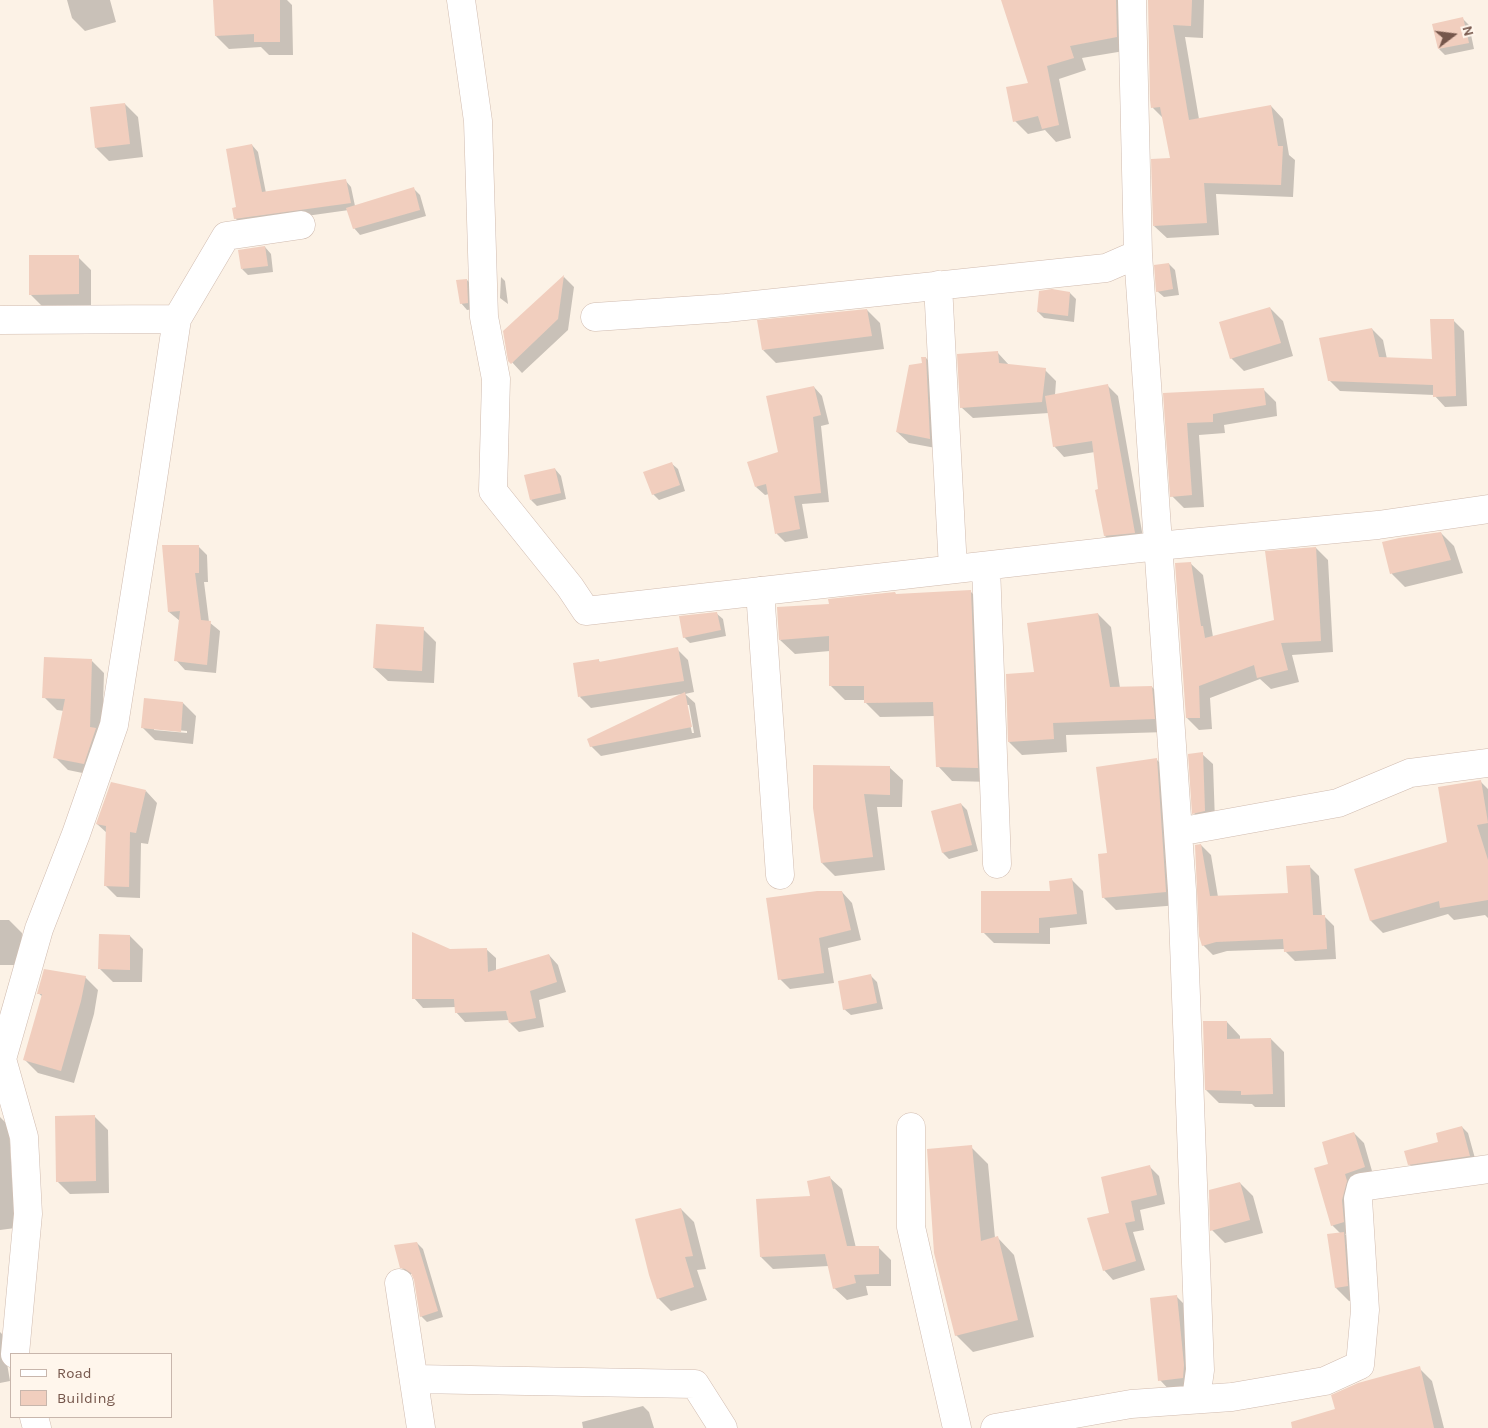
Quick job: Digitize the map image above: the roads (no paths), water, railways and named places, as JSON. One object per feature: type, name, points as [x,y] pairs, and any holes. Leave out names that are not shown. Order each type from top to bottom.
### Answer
[{"type":"street","points":[[461,0],[478,121],[484,317],[496,379],[492,491],[570,587],[586,611],[1158,546],[1378,525],[1488,509]]},
{"type":"street","points":[[1132,0],[1138,254],[1182,890],[1200,1334],[1200,1370],[1196,1399]]},
{"type":"street","points":[[15,1353],[28,1214],[24,1137],[2,1059],[39,929],[76,834],[114,725],[177,319],[226,236],[301,225]]},
{"type":"street","points":[[596,317],[726,308],[1106,268],[1138,254]]},
{"type":"street","points":[[938,285],[953,569]]},
{"type":"street","points":[[0,320],[177,319]]},
{"type":"street","points":[[986,566],[997,864]]},
{"type":"street","points":[[760,592],[780,875]]},
{"type":"street","points":[[1178,832],[1338,803],[1410,773],[1488,763]]},
{"type":"street","points":[[911,1127],[911,1228],[957,1428]]},
{"type":"street","points":[[995,1428],[1131,1404],[1232,1397],[1325,1381],[1360,1364],[1365,1310],[1358,1198],[1361,1187],[1488,1169]]},
{"type":"street","points":[[399,1283],[421,1428]]},
{"type":"street","points":[[414,1379],[695,1384],[723,1428]]}]
